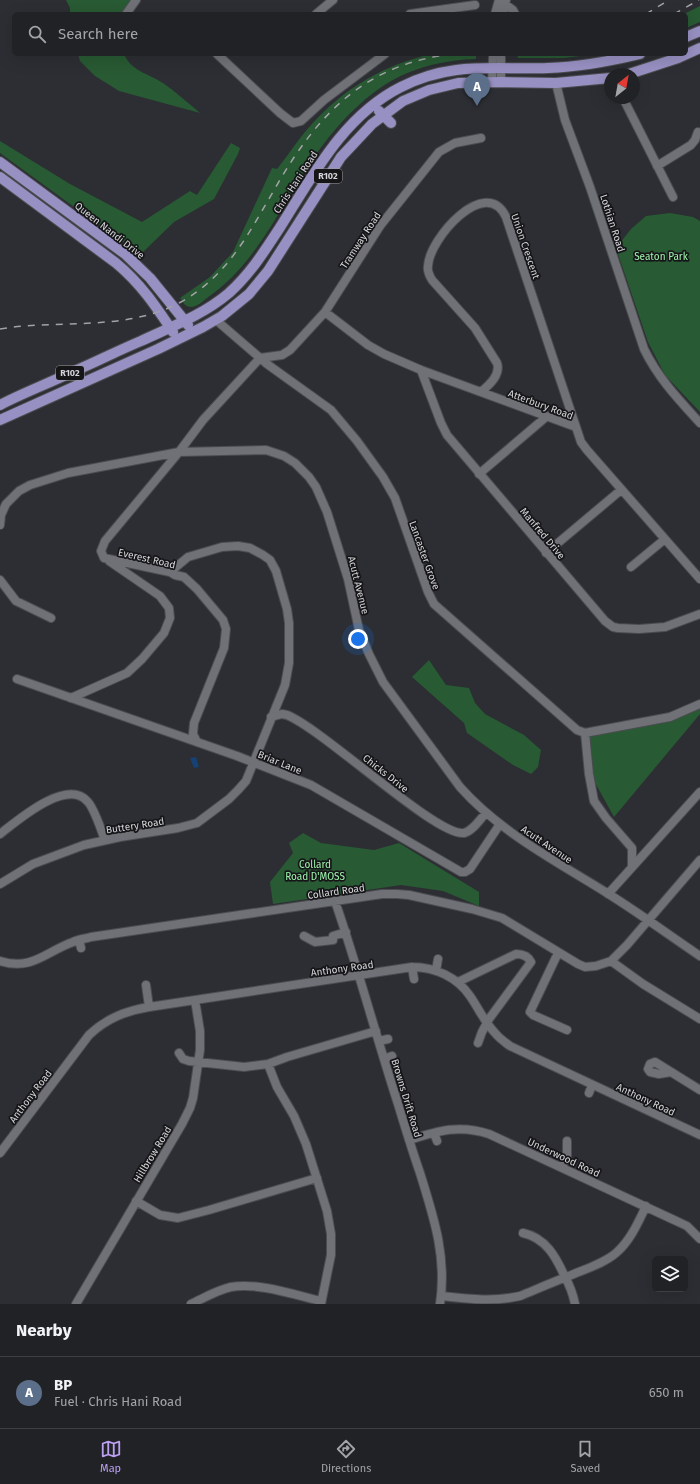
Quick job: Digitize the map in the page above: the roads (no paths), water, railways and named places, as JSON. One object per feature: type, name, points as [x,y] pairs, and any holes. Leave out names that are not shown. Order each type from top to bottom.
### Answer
[{"type":"main road","points":[[688,36],[700,31]]},
{"type":"main road","points":[[688,53],[700,48]]},
{"type":"main road","name":"Chris Hani Road","points":[[0,405],[196,315],[215,304],[242,280],[263,254],[323,159],[336,142],[355,121],[373,106],[400,88],[438,73],[460,69],[549,68],[601,62],[630,56]]},
{"type":"main road","points":[[640,70],[682,56]]},
{"type":"main road","name":"R102","points":[[0,420],[158,349],[177,338],[216,320],[236,305],[254,288],[281,252],[341,157],[356,139],[372,124],[403,102],[429,90],[458,83],[556,83],[583,82],[604,79]]},
{"type":"main road","points":[[373,106],[391,123]]},
{"type":"main road","name":"Queen Nandi Drive","points":[[0,162],[125,254],[150,278],[185,320],[192,331]]},
{"type":"main road","points":[[0,177],[132,276],[144,289],[177,338]]},
{"type":"main road","points":[[299,197],[298,205],[304,214]]},
{"type":"street","points":[[127,12],[136,0]]},
{"type":"street","points":[[318,12],[333,0]]},
{"type":"street","points":[[496,12],[504,1]]},
{"type":"street","points":[[503,12],[504,1]]},
{"type":"street","points":[[504,1],[514,12]]},
{"type":"street","points":[[425,12],[476,5]]},
{"type":"street","points":[[219,56],[290,122],[296,123],[301,121],[324,100],[382,56]]},
{"type":"street","points":[[493,57],[497,68]]},
{"type":"street","points":[[496,82],[497,68],[502,57]]},
{"type":"street","name":"Lothian Road","points":[[556,83],[565,120],[588,181],[644,349],[656,372],[665,384],[700,423]]},
{"type":"street","points":[[626,104],[673,197]]},
{"type":"street","points":[[657,166],[691,145],[698,132]]},
{"type":"street","name":"Tramway Road","points":[[260,358],[282,354],[290,350],[325,312],[375,233],[432,159],[443,148],[455,143],[481,138]]},
{"type":"street","name":"Union Crescent","points":[[481,392],[488,387],[496,376],[498,363],[475,328],[432,280],[429,275],[428,265],[430,255],[452,222],[474,205],[489,203],[500,208],[506,217],[576,427]]},
{"type":"street","name":"Atterbury Road","points":[[325,312],[375,350],[421,370],[576,427],[584,447],[700,580]]},
{"type":"street","name":"Lancaster Grove","points":[[216,320],[273,369],[331,410],[373,461],[395,498],[426,586],[434,604],[546,704],[577,730],[585,733]]},
{"type":"street","name":"Everest Road","points":[[197,742],[193,734],[195,720],[224,648],[226,629],[223,620],[197,589],[184,577],[170,572],[104,558],[101,551],[105,540],[179,452],[203,420],[260,358]]},
{"type":"street","name":"Manfred Drive","points":[[421,370],[443,428],[479,474],[602,619],[614,627],[623,629],[639,629],[665,627],[700,614]]},
{"type":"street","points":[[479,474],[546,417]]},
{"type":"street","name":"Acutt Avenue","points":[[0,524],[1,516],[6,504],[19,491],[30,485],[68,473],[179,452],[266,450],[284,456],[295,463],[309,477],[316,487],[329,518],[348,579],[359,630],[368,654],[383,682],[460,787],[474,803],[500,824],[545,856],[608,894],[700,956]]},
{"type":"street","points":[[546,553],[622,490]]},
{"type":"street","points":[[631,567],[665,539]]},
{"type":"street","name":"Buttery Road","points":[[0,884],[31,861],[105,840],[178,828],[197,822],[238,790],[246,781],[285,685],[290,653],[287,610],[274,565],[258,551],[238,546],[222,547],[184,558],[170,572]]},
{"type":"street","points":[[71,698],[128,673],[164,633],[170,618],[171,613],[167,604],[160,596],[104,558]]},
{"type":"street","points":[[0,580],[16,601],[50,618]]},
{"type":"street","name":"Briar Lane","points":[[17,679],[197,742],[318,789],[461,872],[465,872],[470,869],[500,824]]},
{"type":"street","points":[[632,867],[632,848],[606,818],[594,801],[589,774],[585,733],[670,717],[700,704]]},
{"type":"street","name":"Chicks Drive","points":[[271,717],[282,714],[287,715],[318,733],[423,814],[453,831],[461,833],[469,831],[486,812]]},
{"type":"street","points":[[608,894],[700,792]]},
{"type":"street","points":[[0,834],[40,805],[67,794],[75,794],[84,798],[89,803],[105,840]]},
{"type":"street","points":[[700,860],[627,945],[611,961],[643,984],[700,1019]]},
{"type":"street","name":"Collard Road","points":[[0,961],[9,964],[23,965],[67,944],[80,944],[382,894],[409,896],[472,909],[502,918],[573,962],[585,966],[602,965],[611,961]]},
{"type":"street","name":"Browns Drift Road","points":[[335,901],[379,1041],[388,1058],[409,1140],[432,1211],[442,1259],[441,1300]]},
{"type":"street","points":[[304,936],[315,942],[332,940],[334,936],[346,932]]},
{"type":"street","points":[[558,953],[530,1012],[533,1015],[567,1030]]},
{"type":"street","points":[[458,982],[516,954],[521,954],[530,960],[530,964],[487,1023],[478,1043]]},
{"type":"street","points":[[436,971],[438,959]]},
{"type":"street","points":[[412,967],[414,980]]},
{"type":"street","name":"Anthony Road","points":[[0,1153],[35,1105],[96,1028],[111,1018],[124,1012],[412,967],[430,969],[458,982],[470,996],[496,1035],[510,1046],[591,1089],[700,1135]]},
{"type":"street","points":[[146,985],[150,1007]]},
{"type":"street","name":"Hillbrow Road","points":[[76,1304],[187,1114],[193,1098],[200,1040],[195,1000]]},
{"type":"street","points":[[179,1053],[183,1059],[198,1062],[244,1066],[268,1064],[376,1031]]},
{"type":"street","points":[[379,1041],[388,1039]]},
{"type":"street","points":[[191,1304],[230,1287],[246,1286],[267,1289],[321,1303],[331,1255],[331,1234],[327,1211],[298,1123],[277,1087],[268,1064]]},
{"type":"street","points":[[671,1072],[700,1090]]},
{"type":"street","name":"Underwood Road","points":[[409,1140],[435,1137],[455,1128],[478,1130],[489,1134],[552,1167],[562,1168],[687,1226],[700,1239]]},
{"type":"street","points":[[562,1168],[566,1156],[567,1141]]},
{"type":"street","points":[[136,1201],[160,1215],[178,1218],[317,1178]]},
{"type":"street","points":[[441,1300],[479,1300],[520,1296],[593,1266],[616,1253],[634,1231],[646,1206]]},
{"type":"street","points":[[523,1233],[536,1238],[550,1251],[560,1264],[570,1286],[575,1304]]},
{"type":"water","points":[[196,757],[199,767],[194,768],[190,758]]},
{"type":"railway","points":[[649,12],[669,0]]},
{"type":"railway","points":[[678,12],[699,0]]},
{"type":"railway","points":[[0,329],[23,326],[115,321],[160,311],[181,302],[198,291],[212,279],[237,251],[293,159],[310,135],[349,95],[372,80],[397,68],[425,59],[444,56]]},
{"type":"place","name":"BP","points":[[477,106]]},
{"type":"park label","name":"Seaton Park","points":[[661,256]]},
{"type":"park label","name":"Collard Road D'MOSS","points":[[315,870]]}]
